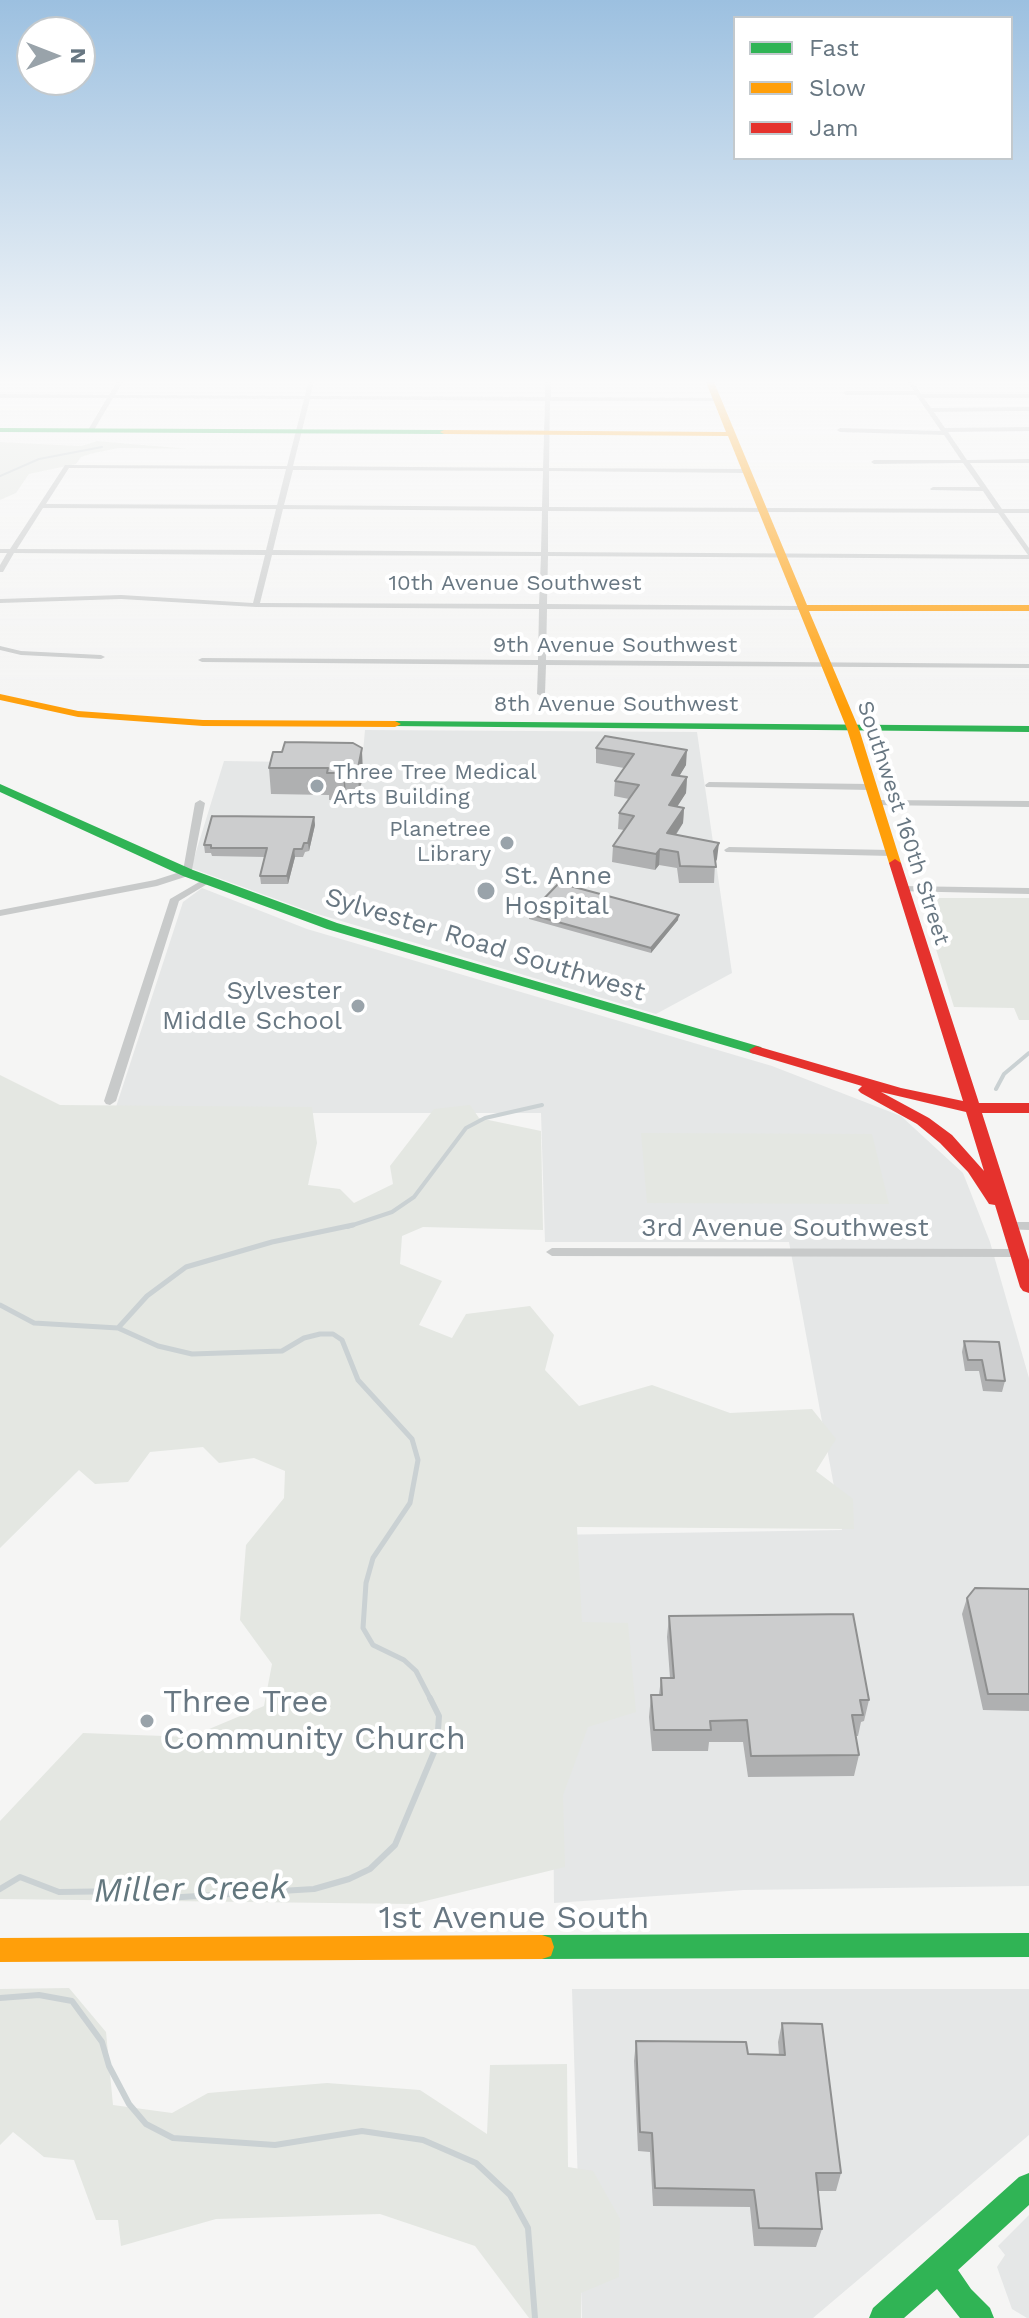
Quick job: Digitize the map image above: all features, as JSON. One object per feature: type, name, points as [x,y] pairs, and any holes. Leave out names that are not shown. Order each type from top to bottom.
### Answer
[{"type":"street","points":[[0,570],[51,490]]},
{"type":"street","points":[[256,605],[285,490]]},
{"type":"street","points":[[541,694],[546,490]]},
{"type":"street","name":"Southwest 160th Street","points":[[754,490],[853,729],[1029,1287]]},
{"type":"street","points":[[984,490],[1029,555]]},
{"type":"street","points":[[40,506],[545,511],[1029,511]]},
{"type":"street","points":[[0,551],[782,558],[1029,555]]},
{"type":"street","name":"10th Avenue Southwest","points":[[0,601],[121,597],[256,605],[1029,608]]},
{"type":"street","points":[[0,648],[21,653],[101,657]]},
{"type":"street","name":"9th Avenue Southwest","points":[[202,660],[1029,666]]},
{"type":"street","name":"8th Avenue Southwest","points":[[0,697],[78,714],[203,723],[1029,729]]},
{"type":"street","points":[[709,785],[1029,804]]},
{"type":"street","name":"Sylvester Road Southwest","points":[[0,788],[206,881],[332,926],[828,1072],[971,1108],[1029,1108]]},
{"type":"street","points":[[0,913],[157,883],[188,873],[200,803]]},
{"type":"street","points":[[729,850],[891,853]]},
{"type":"street","points":[[110,1101],[175,899],[206,881]]},
{"type":"street","points":[[901,889],[1029,891]]},
{"type":"street","points":[[828,1072],[892,1103],[946,1139],[974,1168],[1008,1223],[1029,1226]]},
{"type":"street","name":"3rd Avenue Southwest","points":[[552,1252],[1018,1253]]},
{"type":"street","name":"1st Avenue South","points":[[0,1950],[1029,1945]]},
{"type":"street","points":[[883,2318],[1029,2187]]},
{"type":"street","points":[[940,2268],[961,2299],[980,2318]]},
{"type":"shaded area","points":[[0,490],[18,490],[16,493],[0,500]]},
{"type":"shaded area","name":"St. Anne Hospital","points":[[365,730],[697,732],[732,973],[656,1014],[314,913],[191,868],[224,761],[362,763]]},
{"type":"shaded area","points":[[202,888],[307,929],[772,1066],[901,1116],[963,1173],[990,1242],[1029,1378],[1029,1886],[744,1890],[554,1903],[551,1535],[842,1530],[789,1242],[545,1242],[541,1113],[114,1113],[183,902]]},
{"type":"shaded area","points":[[920,898],[1029,898],[1029,1020],[1019,1020],[1014,1008],[954,1007]]},
{"type":"shaded area","points":[[0,1075],[60,1105],[312,1107],[317,1143],[308,1185],[340,1189],[354,1203],[393,1184],[390,1166],[434,1109],[470,1105],[479,1118],[541,1131],[543,1230],[423,1227],[402,1236],[400,1264],[442,1281],[419,1325],[452,1338],[466,1314],[530,1306],[554,1335],[545,1370],[579,1406],[652,1385],[730,1413],[812,1409],[836,1439],[816,1471],[853,1499],[854,1529],[577,1527],[582,1622],[628,1623],[636,1712],[588,1727],[563,1795],[565,1867],[413,1904],[0,1899],[0,1821],[83,1733],[190,1737],[264,1706],[272,1664],[240,1620],[246,1545],[284,1498],[285,1471],[254,1458],[219,1463],[203,1447],[150,1452],[128,1482],[95,1484],[79,1470],[0,1548]]},
{"type":"shaded area","points":[[641,1133],[872,1134],[889,1204],[647,1203]]},
{"type":"shaded area","points":[[69,1988],[106,2032],[113,2105],[172,2113],[208,2093],[327,2083],[420,2090],[487,2134],[490,2065],[567,2064],[568,2167],[593,2171],[620,2219],[619,2277],[581,2293],[581,2318],[529,2318],[475,2246],[380,2214],[216,2219],[121,2246],[118,2220],[96,2220],[74,2160],[44,2157],[13,2132],[0,2145],[0,1989]]},
{"type":"shaded area","points":[[572,1989],[1029,1989],[1029,2135],[813,2318],[582,2318]]},
{"type":"shaded area","points":[[1029,2215],[1027,2318],[1012,2309],[997,2267],[1005,2255],[998,2246]]},
{"type":"building","points":[[605,736],[687,750],[672,775],[687,777],[669,805],[684,808],[667,833],[719,843],[714,851],[716,867],[680,866],[678,852],[660,849],[656,854],[613,846],[634,816],[619,813],[639,785],[615,781],[634,754],[596,748]]},
{"type":"building","points":[[285,742],[353,743],[362,748],[358,768],[344,768],[343,773],[327,773],[328,768],[269,768],[273,752],[282,752]]},
{"type":"building","points":[[212,816],[314,817],[308,843],[304,843],[302,849],[294,849],[287,876],[260,876],[267,848],[211,848],[211,845],[204,845]]},
{"type":"building","points":[[559,883],[679,915],[651,948],[529,914]]},
{"type":"building","points":[[964,1341],[999,1342],[1005,1381],[986,1380],[982,1360],[968,1360]]},
{"type":"building","points":[[975,1588],[1029,1589],[1029,1694],[988,1694],[967,1598]]},
{"type":"building","points":[[853,1614],[869,1700],[860,1700],[863,1715],[852,1715],[859,1755],[751,1756],[747,1720],[710,1721],[711,1730],[654,1730],[651,1695],[662,1695],[661,1678],[674,1678],[669,1616]]},
{"type":"building","points":[[782,2023],[822,2024],[841,2173],[816,2173],[822,2229],[759,2228],[754,2190],[655,2188],[652,2133],[640,2132],[636,2041],[746,2042],[748,2054],[785,2055]]},
{"type":"waterway","points":[[996,1089],[1004,1074],[1029,1053]]},
{"type":"waterway","points":[[353,1225],[392,1212],[414,1197],[466,1128],[485,1118],[542,1105]]},
{"type":"waterway","points":[[118,1328],[147,1296],[186,1267],[272,1242],[353,1225]]},
{"type":"waterway","points":[[347,1227],[353,1225]]},
{"type":"waterway","name":"Miller Creek","points":[[0,1305],[34,1323],[118,1328]]},
{"type":"waterway","name":"Miller Creek","points":[[118,1328],[158,1346],[192,1354],[282,1351],[304,1338],[320,1334],[333,1334],[342,1340],[358,1380],[412,1439],[418,1460],[410,1503],[373,1558],[366,1583],[363,1628],[373,1645],[404,1660],[416,1671],[431,1700]]},
{"type":"waterway","name":"Miller Creek","points":[[0,1889],[20,1877],[59,1892],[128,1891],[165,1898],[314,1889],[349,1879],[370,1869],[395,1845],[437,1745],[439,1716],[431,1700]]},
{"type":"waterway","points":[[0,1998],[39,1995],[72,2001],[102,2042],[109,2066],[129,2104],[146,2124],[173,2138],[275,2145],[362,2131],[423,2140],[476,2163],[510,2195],[528,2228],[535,2318]]},
{"type":"traffic: fast","points":[[395,724],[1029,729]]},
{"type":"traffic: fast","points":[[0,788],[188,873],[332,926],[756,1050]]},
{"type":"traffic: fast","points":[[542,1947],[1029,1945]]},
{"type":"traffic: fast","points":[[883,2318],[1029,2187]]},
{"type":"traffic: fast","points":[[940,2268],[961,2299],[980,2318]]},
{"type":"traffic: slow","points":[[755,490],[853,729],[895,863]]},
{"type":"traffic: slow","points":[[802,608],[1029,608]]},
{"type":"traffic: slow","points":[[0,697],[78,714],[203,723],[395,724]]},
{"type":"traffic: slow","points":[[0,1950],[542,1947]]},
{"type":"traffic: jam","points":[[895,863],[1029,1287]]},
{"type":"traffic: jam","points":[[756,1050],[898,1092],[971,1108],[1029,1108]]},
{"type":"traffic: jam","points":[[866,1090],[923,1121],[946,1139],[974,1168],[995,1200]]},
{"type":"place","name":"Three Tree Medical Arts Building","points":[[317,786]]},
{"type":"place","name":"Planetree Library","points":[[507,843]]},
{"type":"place","name":"St. Anne Hospital","points":[[486,891]]},
{"type":"place","name":"Sylvester Middle School","points":[[358,1006]]},
{"type":"place","name":"Three Tree Community Church","points":[[147,1721]]}]
